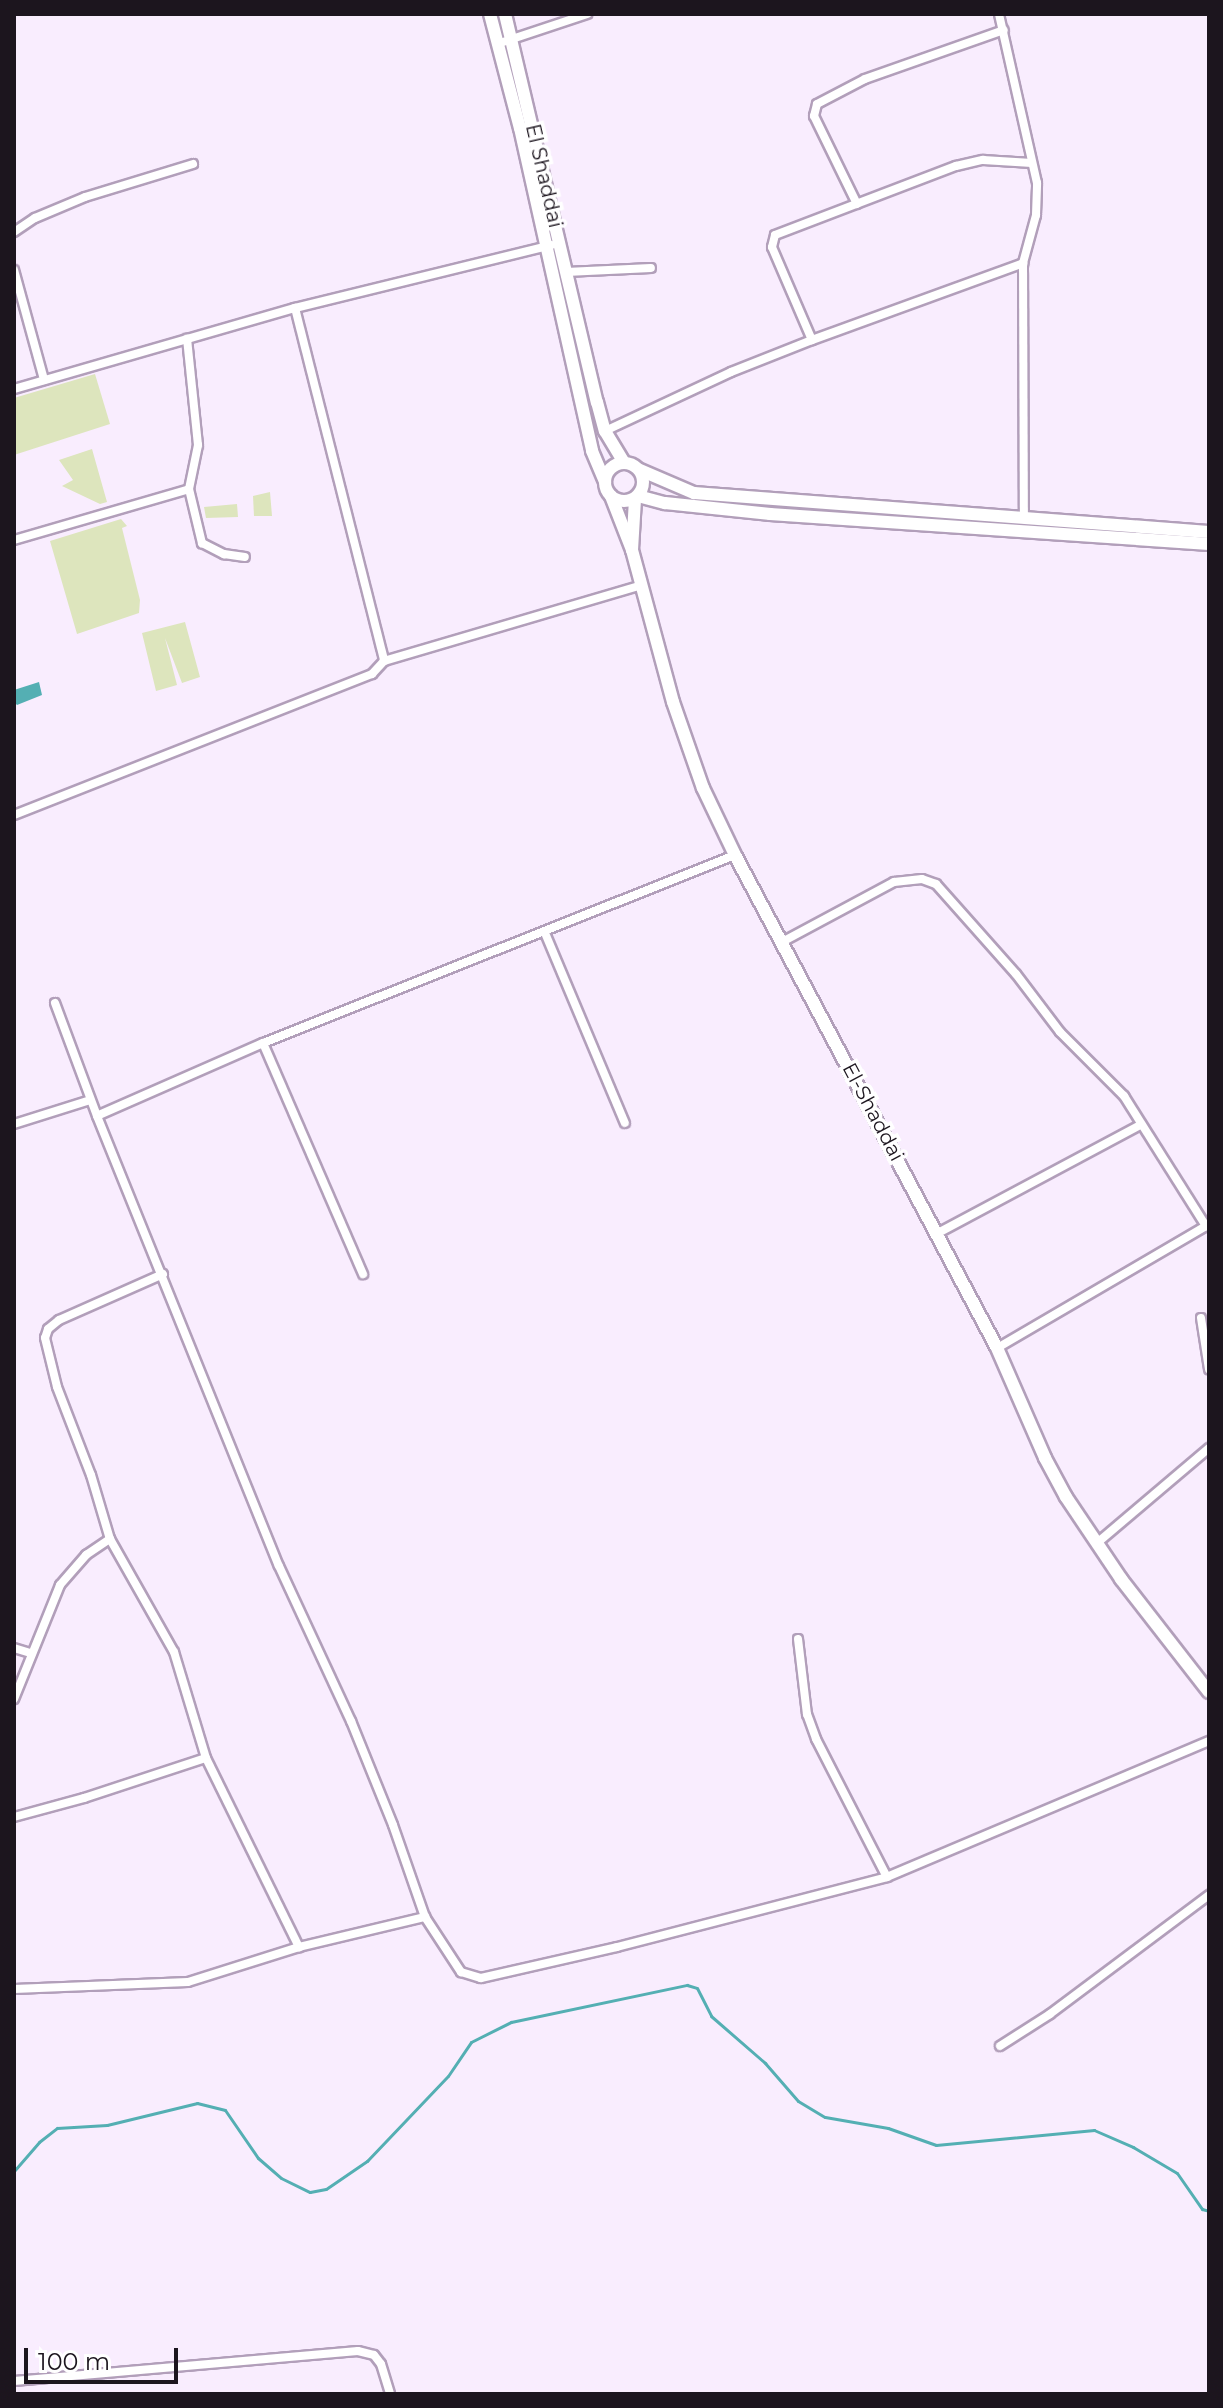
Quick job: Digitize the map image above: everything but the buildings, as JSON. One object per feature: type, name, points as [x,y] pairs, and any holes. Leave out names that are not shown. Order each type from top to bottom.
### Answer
[{"type":"street","points":[[490,14],[506,41]]},
{"type":"street","points":[[505,14],[506,41],[553,244],[592,451],[611,496],[622,502],[637,498],[770,514],[1024,516],[1204,537]]},
{"type":"street","points":[[506,41],[587,14]]},
{"type":"street","points":[[999,14],[1038,199],[1023,263],[1024,516]]},
{"type":"street","points":[[857,204],[814,116],[817,104],[865,79],[1004,30]]},
{"type":"street","points":[[812,340],[772,241],[775,235],[956,166],[983,160],[1032,163]]},
{"type":"street","points":[[14,232],[35,218],[85,197],[193,164]]},
{"type":"street","points":[[14,389],[295,308],[553,244]]},
{"type":"street","name":"El Shaddai","points":[[553,244],[566,272],[605,431],[624,463]]},
{"type":"street","points":[[605,431],[731,372],[1023,263]]},
{"type":"street","points":[[566,272],[651,268]]},
{"type":"street","points":[[14,270],[44,380]]},
{"type":"street","points":[[295,308],[384,661]]},
{"type":"street","points":[[187,339],[198,445],[189,489],[202,543],[224,554],[245,557]]},
{"type":"street","points":[[605,482],[609,471],[624,463],[694,493],[876,514],[1204,537]]},
{"type":"street","points":[[632,550],[637,498],[644,481],[640,470]]},
{"type":"street","points":[[14,540],[189,489]]},
{"type":"street","name":"El-Shaddai","points":[[611,496],[632,550],[639,586],[703,788],[735,855],[938,1233],[997,1348],[1045,1458],[1097,1543],[1209,1692]]},
{"type":"street","points":[[14,815],[372,674],[384,661],[639,586]]},
{"type":"street","points":[[97,1116],[263,1043],[735,855]]},
{"type":"street","points":[[782,942],[894,882],[922,879],[936,884],[1016,974],[1060,1032],[1124,1096],[1140,1125],[1208,1225],[997,1348]]},
{"type":"street","points":[[545,933],[625,1123]]},
{"type":"street","points":[[55,1003],[90,1100],[274,1554],[372,1773],[425,1917],[461,1972],[481,1978],[617,1947],[887,1877],[1209,1741]]},
{"type":"street","points":[[263,1043],[363,1274]]},
{"type":"street","points":[[14,1124],[90,1100]]},
{"type":"street","points":[[938,1233],[1140,1125]]},
{"type":"street","points":[[163,1274],[59,1320],[48,1329],[45,1338],[57,1387],[91,1475],[110,1539],[174,1652],[206,1758],[299,1947]]},
{"type":"street","points":[[1201,1318],[1209,1369]]},
{"type":"street","points":[[1097,1543],[1209,1448]]},
{"type":"street","points":[[14,1699],[60,1585],[86,1555],[110,1539]]},
{"type":"street","points":[[798,1639],[807,1714],[829,1768],[887,1877]]},
{"type":"street","points":[[14,1648],[30,1653]]},
{"type":"street","points":[[14,1817],[206,1758]]},
{"type":"street","points":[[1000,2046],[1050,2014],[1209,1895]]},
{"type":"street","points":[[14,1989],[188,1982],[299,1947],[425,1917]]},
{"type":"street","points":[[14,2381],[358,2351],[374,2355],[381,2364],[390,2394]]},
{"type":"green space","points":[[95,374],[110,424],[14,455],[14,398]]},
{"type":"green space","points":[[92,449],[107,502],[100,504],[62,486],[73,480],[59,460]]},
{"type":"green space","points":[[270,492],[272,516],[254,516],[253,496]]},
{"type":"green space","points":[[237,504],[238,517],[206,518],[204,507]]},
{"type":"green space","points":[[121,519],[127,526],[122,528],[140,600],[139,613],[77,634],[50,541]]},
{"type":"green space","points":[[185,622],[200,677],[182,683],[165,638],[177,685],[156,691],[142,633]]},
{"type":"water","points":[[39,682],[42,695],[17,705],[14,702],[14,690]]},
{"type":"waterway","points":[[14,2171],[39,2142],[57,2128],[107,2125],[197,2103],[225,2110],[258,2158],[281,2178],[310,2192],[326,2189],[367,2161],[448,2076],[471,2042],[511,2022],[687,1985],[697,1988],[711,2016],[765,2063],[798,2101],[825,2117],[888,2128],[936,2145],[1094,2130],[1133,2147],[1177,2173],[1202,2209],[1209,2211]]}]
